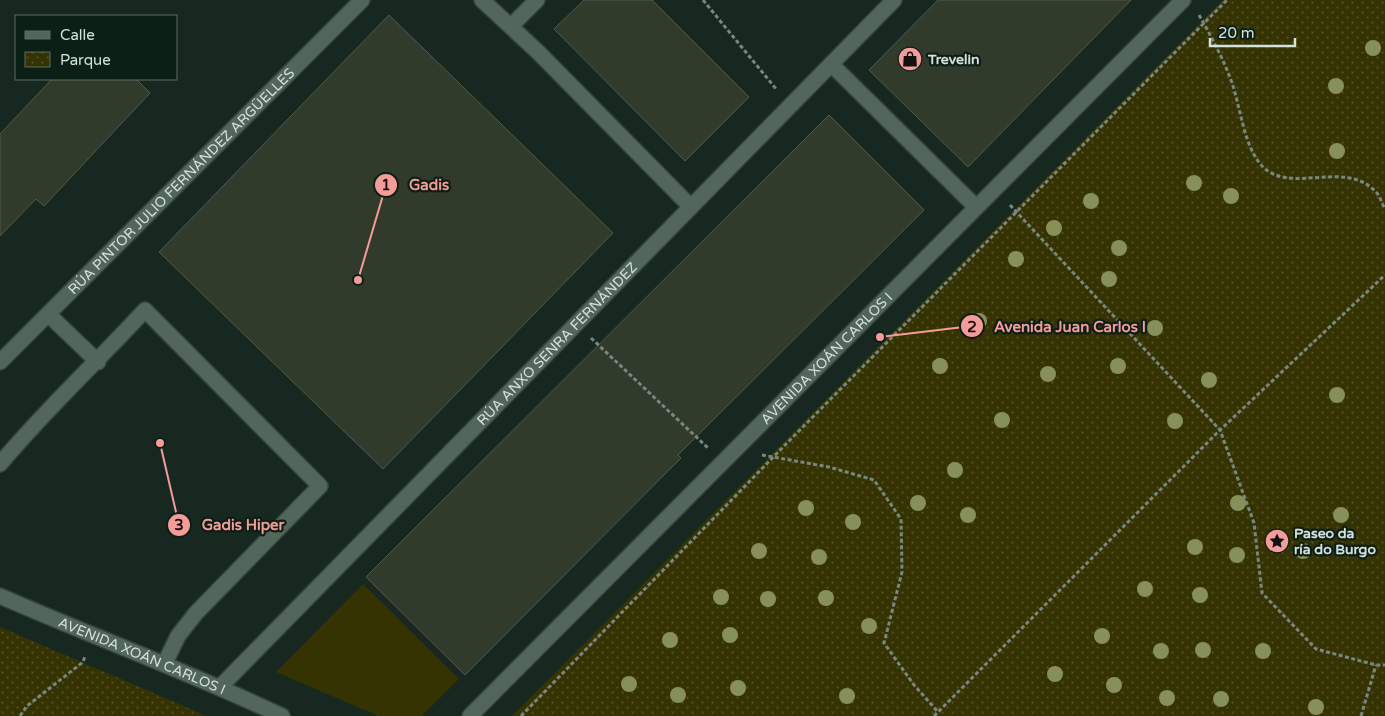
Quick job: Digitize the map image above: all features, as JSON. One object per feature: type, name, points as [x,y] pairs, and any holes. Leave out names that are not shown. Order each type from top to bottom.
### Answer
[{"type":"street","name":"RÚA PINTOR JULIO FERNÁNDEZ ARGÜELLES","points":[[0,362],[362,0]]},
{"type":"street","points":[[482,0],[511,26],[691,207]]},
{"type":"street","points":[[511,26],[537,0]]},
{"type":"street","name":"RÚA ANXO SENRA FERNÁNDEZ","points":[[220,686],[894,0]]},
{"type":"street","name":"AVENIDA XOÁN CARLOS I","points":[[470,716],[1183,0]]},
{"type":"street","points":[[831,64],[976,207]]},
{"type":"street","points":[[0,464],[49,409],[98,362],[145,310],[320,486],[196,613],[178,636],[165,663]]},
{"type":"street","points":[[49,315],[98,362]]},
{"type":"street","name":"AVENIDA XOÁN CARLOS I","points":[[0,596],[92,636],[220,686],[282,716]]},
{"type":"path","points":[[703,0],[790,106]]},
{"type":"path","points":[[521,716],[773,457],[1227,0]]},
{"type":"path","points":[[1198,14],[1232,82],[1246,140],[1264,168],[1283,177],[1337,176],[1360,181],[1376,192],[1385,209]]},
{"type":"path","points":[[1010,205],[1220,430],[1254,523],[1262,593],[1316,649],[1376,665],[1385,665]]},
{"type":"path","points":[[934,716],[1220,430],[1385,275]]},
{"type":"path","points":[[576,324],[723,463]]},
{"type":"path","points":[[762,455],[828,467],[874,480],[901,519],[902,572],[884,643],[914,684],[938,712]]},
{"type":"path","points":[[20,716],[27,706],[82,662],[92,636]]},
{"type":"path","points":[[1361,716],[1376,665]]},
{"type":"green space","points":[[1223,0],[1385,0],[1385,716],[512,716]]},
{"type":"green space","points":[[363,584],[459,679],[422,716],[378,716],[276,672]]},
{"type":"green space","points":[[0,627],[207,716],[0,716]]},
{"type":"building","points":[[584,0],[652,0],[749,97],[685,161],[554,29]]},
{"type":"building","points":[[938,0],[1131,0],[968,167],[869,70]]},
{"type":"building","points":[[389,15],[613,233],[383,469],[159,252]]},
{"type":"building","points":[[51,80],[137,80],[150,93],[44,206],[36,199],[0,236],[0,134]]},
{"type":"building","points":[[829,115],[924,210],[678,455],[681,458],[465,675],[366,577]]},
{"type":"place","name":"Trevelin","points":[[910,59]]},
{"type":"place","name":"Gadis","points":[[358,280]]},
{"type":"place","name":"Avenida Juan Carlos I","points":[[880,337]]},
{"type":"place","name":"Gadis Hiper","points":[[160,443]]},
{"type":"place","name":"Paseo da ría do Burgo","points":[[1277,541]]}]
